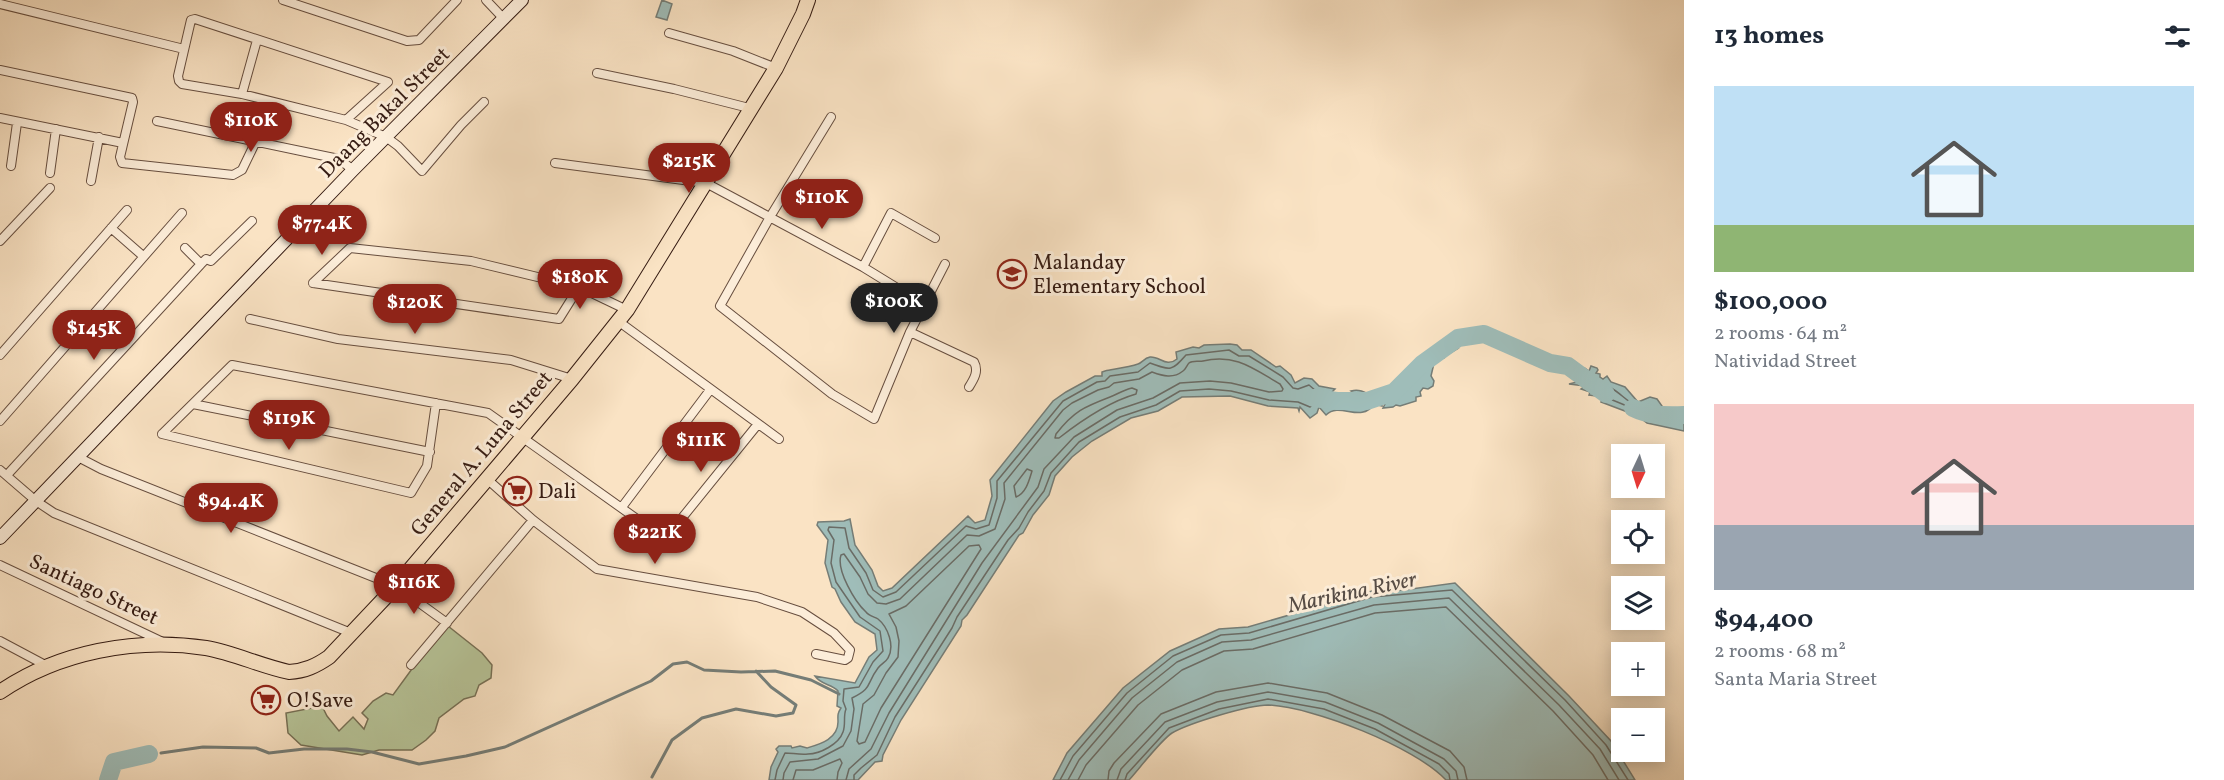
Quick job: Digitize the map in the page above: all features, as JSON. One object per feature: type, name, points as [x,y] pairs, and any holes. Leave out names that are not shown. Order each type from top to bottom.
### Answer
[{"type":"main road","name":"General A. Luna Street","points":[[0,692],[24,676],[47,666],[101,651],[144,646],[205,648],[267,667],[296,671],[318,665],[329,657],[396,586],[572,379],[627,310],[706,183],[749,108],[776,68],[808,0]]},
{"type":"street","points":[[283,0],[407,41],[419,40],[453,1]]},
{"type":"street","points":[[486,0],[504,19]]},
{"type":"street","name":"Daang Bakal Street","points":[[0,538],[353,170],[522,0]]},
{"type":"street","points":[[0,4],[184,49]]},
{"type":"street","points":[[346,120],[388,82],[195,19],[191,20],[179,81],[182,84],[242,94],[346,120],[386,138],[398,146],[423,171],[461,125],[484,102]]},
{"type":"street","points":[[669,33],[734,51],[776,68]]},
{"type":"street","points":[[242,94],[257,40]]},
{"type":"street","points":[[0,70],[132,98],[120,158],[122,163],[227,176],[242,170],[256,141]]},
{"type":"street","points":[[597,73],[749,108]]},
{"type":"street","points":[[831,117],[770,217],[720,306],[832,394],[874,419],[910,332],[945,264]]},
{"type":"street","points":[[0,118],[123,142]]},
{"type":"street","points":[[157,121],[339,159],[353,170]]},
{"type":"street","points":[[11,166],[17,123]]},
{"type":"street","points":[[50,173],[56,129]]},
{"type":"street","points":[[91,181],[99,137]]},
{"type":"street","points":[[555,163],[706,183],[862,267],[923,304]]},
{"type":"street","points":[[0,241],[50,188]]},
{"type":"street","points":[[0,355],[127,210]]},
{"type":"street","points":[[0,420],[182,213]]},
{"type":"street","points":[[862,267],[891,213],[935,238]]},
{"type":"street","points":[[252,221],[212,261],[206,259],[201,264],[3,472],[36,501],[54,513],[351,633]]},
{"type":"street","points":[[111,228],[143,256]]},
{"type":"street","points":[[185,248],[201,264]]},
{"type":"street","points":[[579,287],[559,319],[314,283],[350,248],[471,261],[579,287],[627,310]]},
{"type":"street","points":[[250,319],[338,339],[511,360],[572,379]]},
{"type":"street","points":[[618,321],[779,439]]},
{"type":"street","points":[[910,332],[974,362],[977,367],[976,375],[969,387]]},
{"type":"street","points":[[436,404],[427,466],[411,494],[162,434],[232,365],[488,413],[665,539],[758,424]]},
{"type":"street","points":[[622,507],[710,390]]},
{"type":"street","points":[[192,404],[430,452]]},
{"type":"street","points":[[78,457],[101,469],[396,586],[447,623]]},
{"type":"street","points":[[487,479],[533,520],[597,569],[757,597],[802,612],[830,629],[849,647],[848,658],[843,660],[816,654]]},
{"type":"street","points":[[411,665],[533,520]]},
{"type":"street","name":"Santiago Street","points":[[0,565],[173,646]]},
{"type":"street","points":[[0,641],[47,666]]},
{"type":"green space","points":[[448,626],[482,653],[492,665],[491,678],[479,685],[475,696],[464,699],[439,718],[435,731],[412,750],[379,750],[362,755],[301,745],[288,733],[286,713],[322,706],[339,731],[353,717],[364,729],[368,719],[362,713],[373,701],[386,693],[393,695],[417,662]]},
{"type":"water","points":[[662,0],[672,4],[667,20],[656,17]]},
{"type":"water","points":[[1204,345],[1237,345],[1242,350],[1251,350],[1276,367],[1280,366],[1291,375],[1295,383],[1304,378],[1312,379],[1319,386],[1335,389],[1330,394],[1339,404],[1350,399],[1354,393],[1351,391],[1356,390],[1384,401],[1416,379],[1416,374],[1431,348],[1442,353],[1447,353],[1450,349],[1457,349],[1444,358],[1435,359],[1431,376],[1434,381],[1433,386],[1428,389],[1423,388],[1420,392],[1421,396],[1416,397],[1416,401],[1400,406],[1383,408],[1385,404],[1382,402],[1382,406],[1374,404],[1369,410],[1363,412],[1338,410],[1326,415],[1319,407],[1317,413],[1310,418],[1300,407],[1299,411],[1298,408],[1268,406],[1230,396],[1182,397],[1158,411],[1131,418],[1092,441],[1072,457],[1055,476],[1049,495],[962,620],[961,626],[901,720],[882,761],[875,762],[858,780],[769,780],[771,767],[778,752],[776,749],[779,746],[807,748],[827,740],[835,733],[841,708],[837,706],[838,691],[815,676],[855,683],[869,657],[877,650],[875,634],[855,622],[832,587],[825,563],[828,540],[817,525],[818,522],[850,519],[855,545],[872,570],[878,586],[883,591],[892,588],[968,516],[975,523],[985,520],[992,496],[990,480],[1053,401],[1095,376],[1102,376],[1102,372],[1105,371],[1138,364],[1150,357],[1170,362],[1177,359],[1176,352]]},
{"type":"water","points":[[1591,366],[1597,368],[1596,373],[1600,374],[1603,379],[1607,376],[1611,382],[1625,387],[1638,402],[1650,397],[1657,399],[1662,406],[1654,411],[1657,416],[1666,415],[1672,418],[1678,416],[1679,412],[1684,414],[1684,431],[1647,423],[1638,416],[1601,402],[1602,399],[1597,396],[1589,395],[1590,392],[1581,389],[1585,386],[1569,384],[1585,380],[1584,376],[1588,373],[1586,369],[1589,371]]},
{"type":"water","points":[[1455,583],[1611,741],[1611,762],[1624,762],[1635,780],[1446,780],[1412,755],[1363,731],[1311,713],[1268,705],[1219,715],[1172,733],[1129,780],[1053,780],[1067,753],[1123,688],[1170,651],[1219,629],[1248,627],[1372,591],[1404,590]]},
{"type":"waterway","points":[[1314,398],[1367,401],[1394,392],[1422,364],[1458,338],[1484,334],[1550,363],[1568,366],[1606,394]]},
{"type":"waterway","points":[[1633,408],[1652,414],[1684,415]]},
{"type":"waterway","points":[[161,753],[203,747],[256,748],[269,753],[304,749],[347,749],[372,752],[419,764],[466,756],[505,747],[651,681],[673,664],[687,662],[704,670],[775,671],[811,680],[839,694]]},
{"type":"waterway","points":[[652,777],[672,740],[702,718],[736,709],[776,716],[793,713],[796,705],[771,687],[756,671]]},
{"type":"waterway","points":[[108,780],[114,762],[149,754]]},
{"type":"place","name":"Malanday Elementary School","points":[[1012,274]]},
{"type":"place","name":"Dali","points":[[517,491]]},
{"type":"place","name":"O!Save","points":[[266,700]]},
{"type":"water label","name":"Marikina River","points":[[1352,591]]}]
